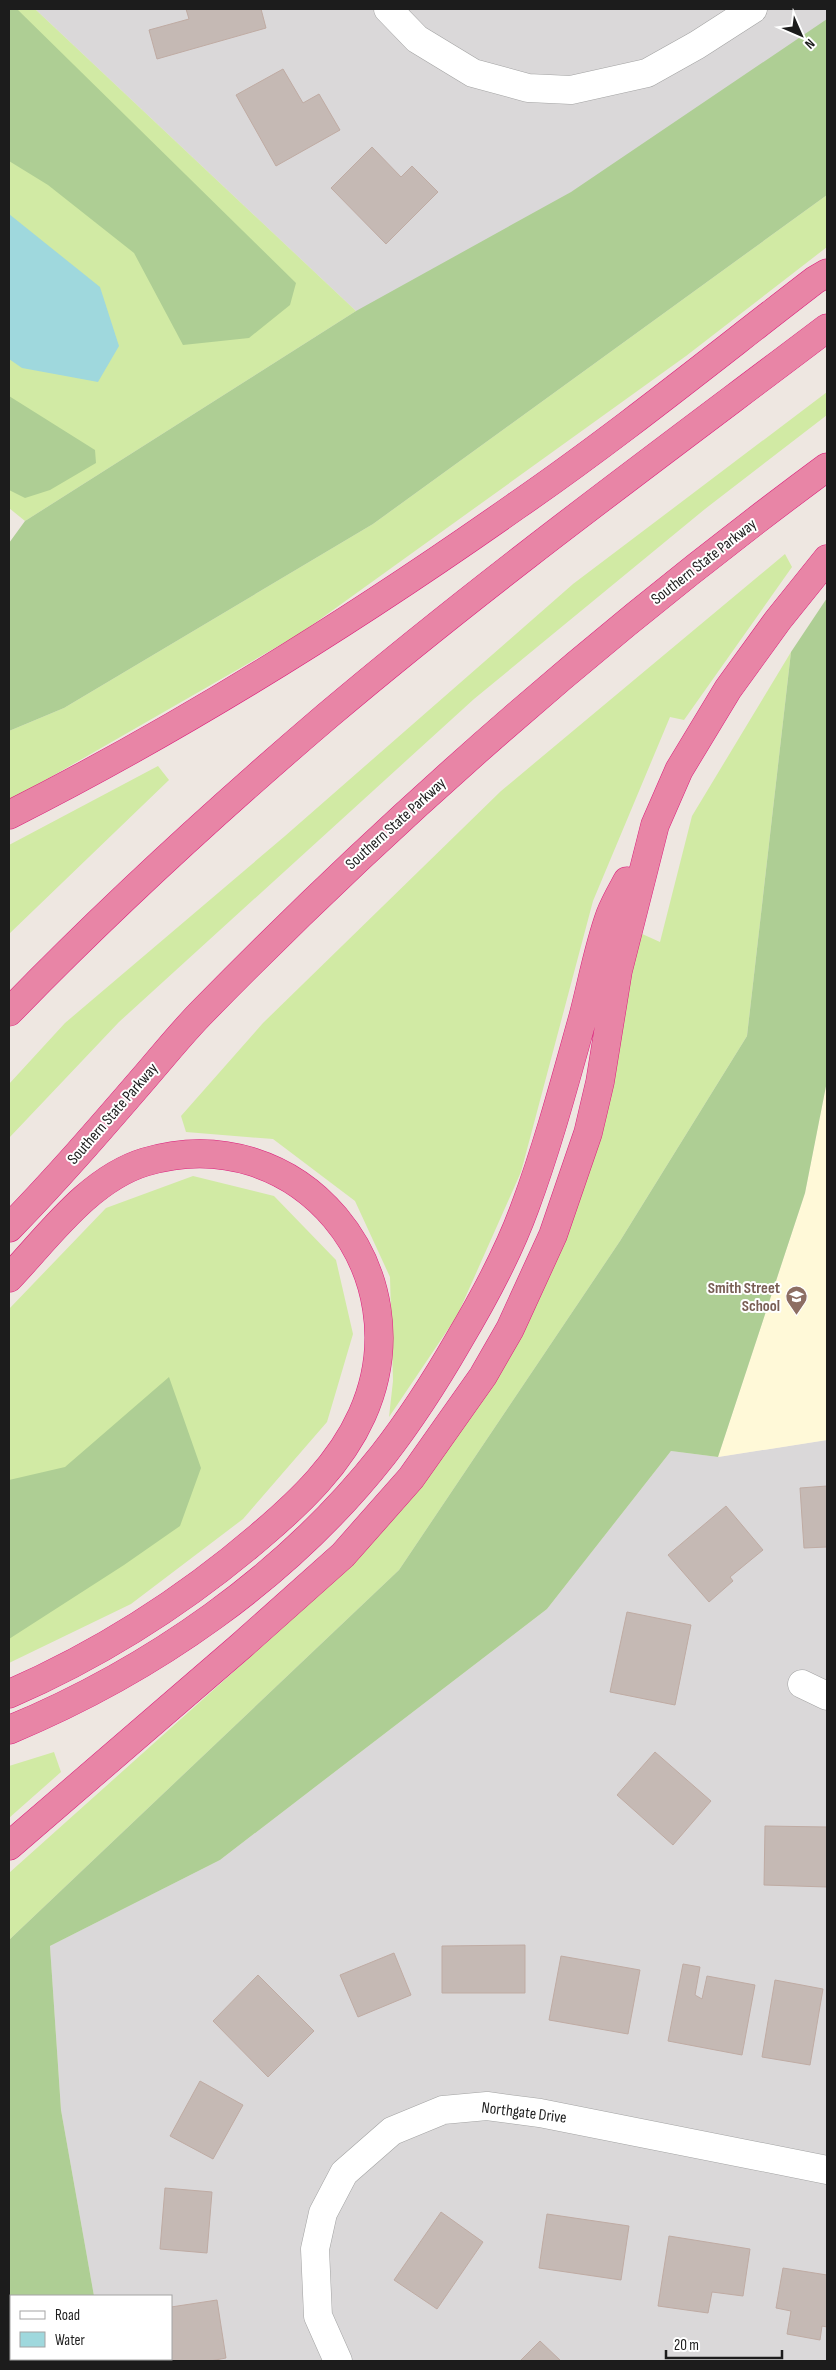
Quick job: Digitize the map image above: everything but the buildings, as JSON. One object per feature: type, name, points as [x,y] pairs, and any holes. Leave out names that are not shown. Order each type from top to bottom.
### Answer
[{"type":"highway","points":[[9,815],[74,782],[175,725],[344,622],[431,564],[594,450],[815,280],[827,274]]},
{"type":"highway","points":[[9,1012],[158,867],[328,716],[554,536],[827,328]]},
{"type":"highway","name":"Southern State Parkway","points":[[9,1228],[52,1184],[201,1013],[344,871],[467,758],[640,612],[827,467]]},
{"type":"highway","points":[[9,1730],[45,1715],[108,1684],[206,1621],[254,1584],[305,1540],[348,1496],[382,1456],[414,1413],[477,1310],[504,1257],[524,1209],[559,1100],[610,915],[679,770],[728,688],[778,620],[827,560]]},
{"type":"highway","points":[[9,1846],[241,1646],[343,1555],[411,1478],[483,1376],[510,1329],[542,1260],[568,1194],[588,1133],[600,1082],[618,971],[654,825]]},
{"type":"highway","points":[[9,1278],[72,1210],[118,1175],[142,1163],[170,1156],[200,1155],[229,1157],[258,1164],[282,1174],[323,1202],[353,1242],[365,1267],[374,1295],[379,1327],[372,1386],[362,1415],[346,1443],[306,1494],[231,1560],[145,1622],[66,1667],[9,1694]]},
{"type":"street","points":[[388,9],[417,39],[473,73],[528,88],[571,90],[647,73],[697,45],[753,9]]},
{"type":"street","points":[[802,1684],[827,1696]]},
{"type":"street","name":"Northgate Drive","points":[[338,2361],[318,2316],[314,2249],[323,2213],[344,2173],[392,2131],[443,2110],[487,2106],[540,2113],[827,2170]]},
{"type":"shaded area","points":[[35,9],[827,9],[827,29],[396,304],[356,311]]},
{"type":"shaded area","name":"Smith Street School","points":[[827,1081],[827,1440],[718,1457],[805,1193]]},
{"type":"shaded area","points":[[827,1440],[827,2361],[106,2361],[172,2360],[172,2295],[94,2295],[61,2110],[50,1946],[220,1860],[547,1609],[671,1451],[718,1457]]},
{"type":"green space","points":[[9,9],[35,9],[356,311],[25,521],[9,508]]},
{"type":"green space","points":[[9,9],[17,9],[296,283],[290,305],[249,338],[183,345],[134,253],[48,185],[9,161]]},
{"type":"green space","points":[[827,19],[827,195],[373,524],[64,708],[9,731],[9,543],[25,521],[356,311],[571,192]]},
{"type":"green space","points":[[827,195],[827,247],[686,356],[301,633],[9,801],[9,731],[64,708],[373,524]]},
{"type":"green space","points":[[827,392],[827,415],[705,509],[474,699],[119,1022],[9,1138],[9,1084],[65,1023],[285,836],[573,584]]},
{"type":"green space","points":[[9,396],[95,450],[96,463],[50,490],[25,498],[9,490]]},
{"type":"green space","points":[[785,554],[792,567],[684,720],[670,717],[593,901],[521,1172],[457,1316],[389,1417],[393,1381],[390,1277],[355,1201],[273,1139],[186,1132],[181,1116],[263,1023],[501,791]]},
{"type":"green space","points":[[827,598],[827,1081],[805,1193],[718,1457],[671,1451],[547,1609],[220,1860],[50,1946],[61,2110],[94,2295],[10,2295],[10,2360],[106,2361],[9,2361],[9,1940],[399,1570],[620,1241],[747,1036],[791,652]]},
{"type":"green space","points":[[791,652],[747,1036],[620,1241],[399,1570],[9,1940],[9,1873],[277,1633],[419,1488],[547,1281],[604,1106],[640,933],[660,942],[692,816]]},
{"type":"green space","points":[[158,766],[169,780],[9,934],[9,845]]},
{"type":"green space","points":[[193,1176],[274,1196],[336,1260],[353,1334],[327,1422],[243,1519],[131,1604],[9,1663],[9,1309],[106,1208]]},
{"type":"green space","points":[[169,1377],[201,1468],[180,1526],[124,1565],[9,1639],[9,1480],[65,1467]]},
{"type":"green space","points":[[54,1752],[61,1772],[9,1818],[9,1766]]},
{"type":"water","points":[[9,214],[100,287],[119,346],[98,382],[22,368],[9,359]]},
{"type":"place","name":"Smith Street School","points":[[796,1316]]}]
